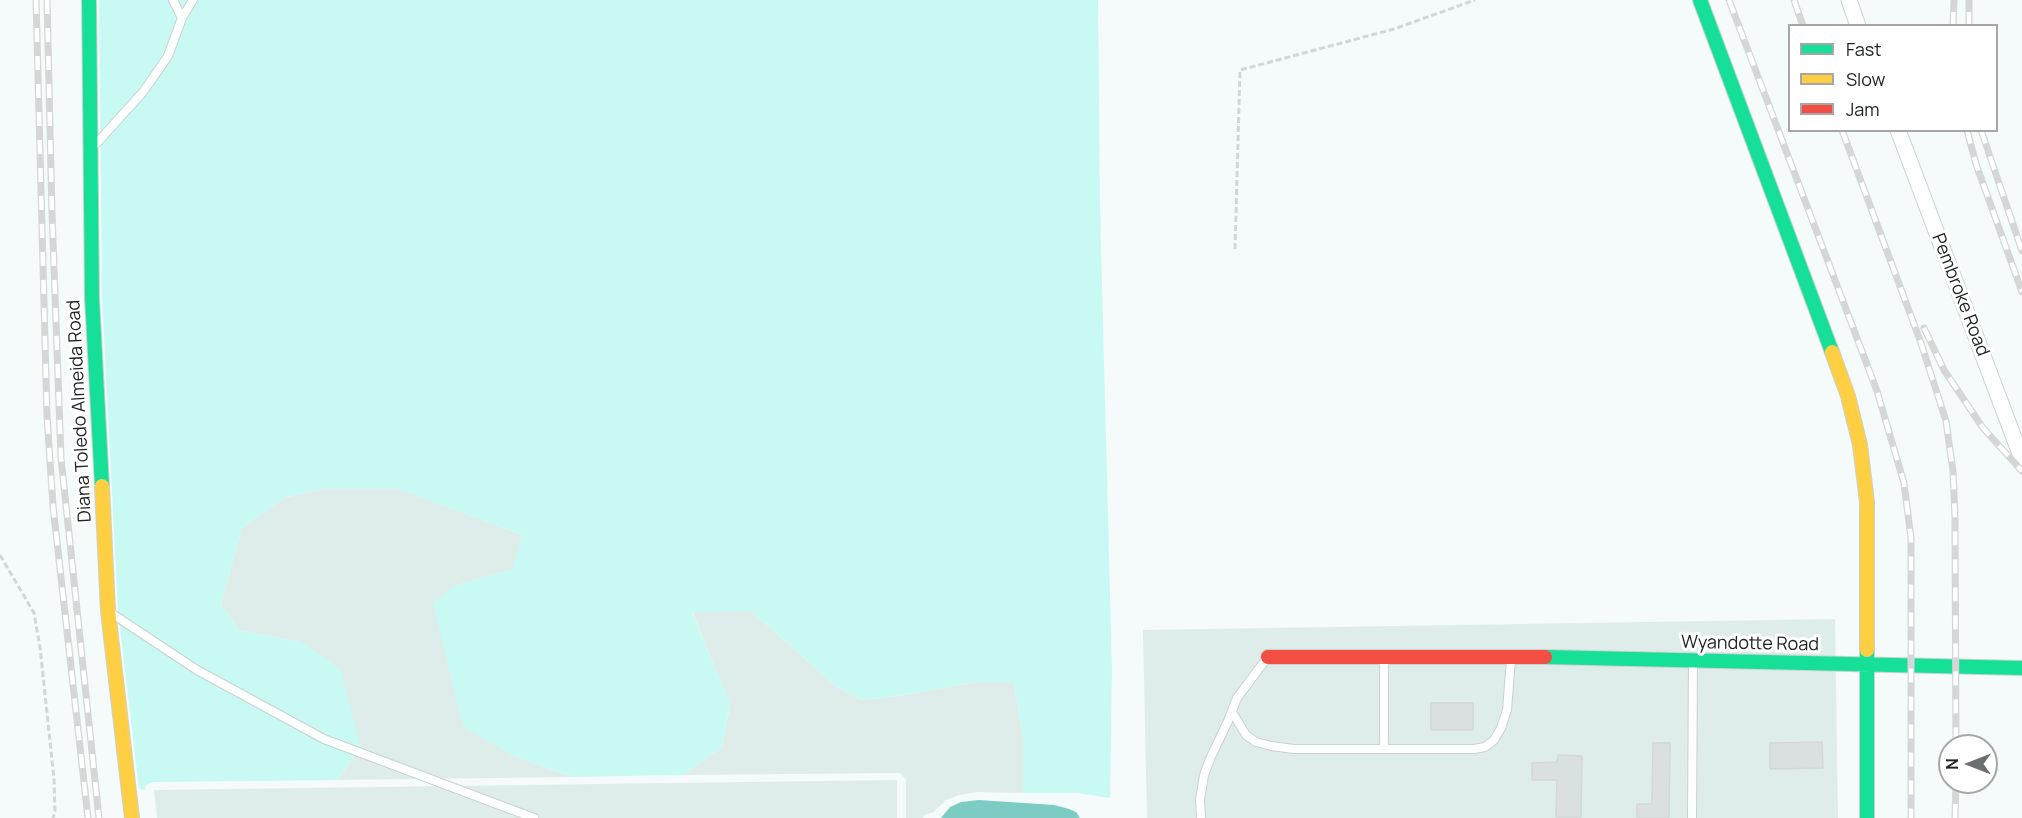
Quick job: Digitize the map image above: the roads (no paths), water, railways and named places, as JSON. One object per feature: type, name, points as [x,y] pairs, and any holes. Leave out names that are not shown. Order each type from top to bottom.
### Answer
[{"type":"street","name":"Diana Toledo Almeida Road","points":[[89,0],[92,298],[108,610],[132,818]]},
{"type":"street","points":[[1700,0],[1848,396],[1860,445],[1866,502],[1867,818]]},
{"type":"street","points":[[1849,0],[1857,24]]},
{"type":"street","name":"Pembroke Road","points":[[1899,132],[2022,459]]},
{"type":"street","name":"Wyandotte Road","points":[[1268,657],[1477,656],[2022,668]]},
{"type":"lane","points":[[173,0],[182,18]]},
{"type":"lane","points":[[90,150],[143,92],[168,56],[182,18],[193,0]]},
{"type":"lane","points":[[108,610],[197,670],[324,740],[534,818]]},
{"type":"lane","points":[[1201,818],[1200,800],[1204,775],[1237,698],[1268,657]]},
{"type":"lane","points":[[1384,657],[1384,749]]},
{"type":"lane","points":[[1232,712],[1246,735],[1256,742],[1271,746],[1384,749],[1485,747],[1494,740],[1507,710],[1511,657]]},
{"type":"lane","points":[[1692,818],[1693,661]]},
{"type":"railway","points":[[36,0],[47,416],[53,506],[88,818]]},
{"type":"railway","points":[[47,0],[61,458],[99,818]]},
{"type":"railway","points":[[1729,0],[1877,391],[1904,483],[1911,538],[1911,818]]},
{"type":"railway","points":[[1794,0],[1802,24]]},
{"type":"railway","points":[[1953,24],[1954,0]]},
{"type":"railway","points":[[1969,0],[1969,24]]},
{"type":"railway","points":[[1843,132],[1921,343],[1946,421],[1953,471],[1955,519],[1956,734]]},
{"type":"railway","points":[[1968,132],[1976,164],[2022,292]]},
{"type":"railway","points":[[1982,132],[2022,251]]},
{"type":"railway","points":[[1924,328],[1944,370],[1983,428],[2022,471]]},
{"type":"railway","points":[[1955,818],[1956,794]]}]
